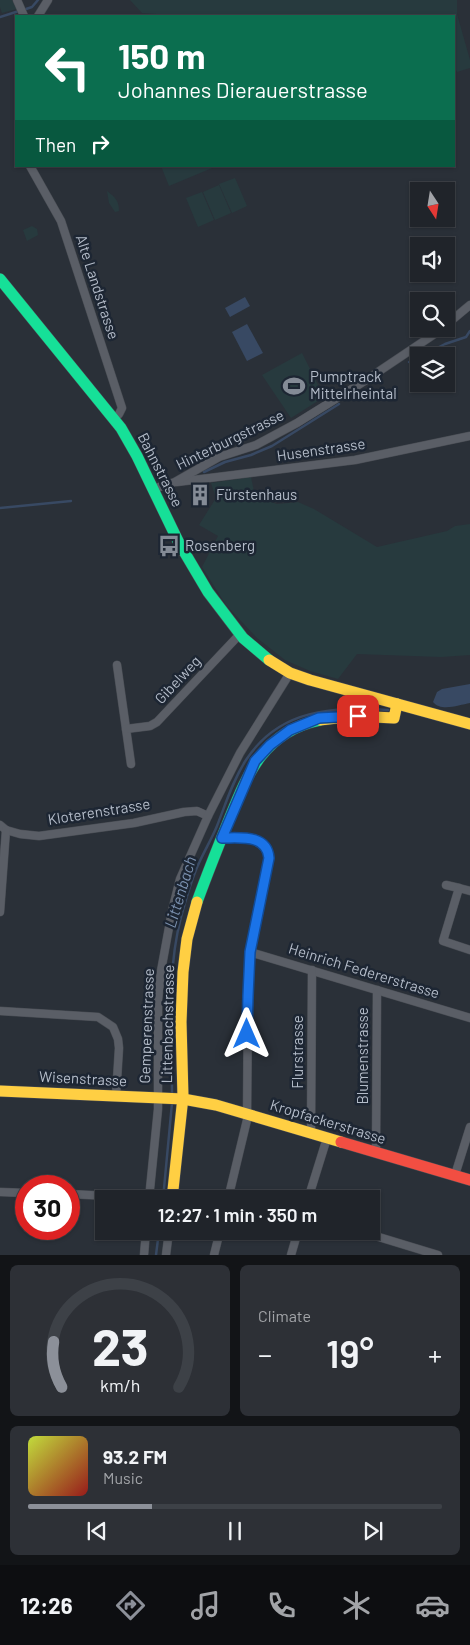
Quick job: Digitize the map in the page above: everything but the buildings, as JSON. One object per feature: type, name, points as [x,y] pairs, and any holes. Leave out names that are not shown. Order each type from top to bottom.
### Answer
[{"type":"street","points":[[17,0],[24,15]]},
{"type":"street","points":[[39,15],[48,0]]},
{"type":"street","name":"Alte Landstrasse","points":[[31,167],[57,212],[65,234],[122,408],[114,419]]},
{"type":"street","name":"Bahnstrasse","points":[[0,279],[114,419],[134,449],[178,541],[195,571],[216,605],[255,650],[271,662],[300,677],[470,724]]},
{"type":"street","points":[[455,318],[470,305]]},
{"type":"street","name":"Hinterburgstrasse","points":[[153,489],[175,482],[219,457],[256,445],[298,422],[364,382],[430,337]]},
{"type":"street","name":"Husenstrasse","points":[[175,482],[350,460],[470,436]]},
{"type":"street","name":"Gibelweg","points":[[126,729],[150,726],[157,722],[240,634]]},
{"type":"street","points":[[118,665],[131,764]]},
{"type":"street","name":"Gemperenstrasse","points":[[150,1190],[161,1098],[158,1000],[165,944],[180,879],[206,815],[240,753],[290,673]]},
{"type":"street","name":"Littenbachstrasse","points":[[173,1190],[180,1099],[184,956],[198,896],[255,761],[270,745],[290,730],[319,718],[358,716],[394,718],[397,704]]},
{"type":"street","name":"Kloterenstrasse","points":[[3,827],[20,834],[39,836],[134,823],[184,812],[197,811],[206,815]]},
{"type":"street","points":[[0,912],[3,827]]},
{"type":"street","points":[[222,838],[263,842],[269,852],[250,952],[247,1120],[230,1190]]},
{"type":"street","points":[[446,885],[470,892]]},
{"type":"street","points":[[459,888],[440,940],[470,950]]},
{"type":"street","name":"Heinrich Federerstrasse","points":[[250,952],[470,1018]]},
{"type":"street","name":"Flurstrasse","points":[[311,1133],[312,970]]},
{"type":"street","name":"Blumenstrasse","points":[[376,1152],[377,990]]},
{"type":"street","points":[[0,1010],[98,1017],[113,1027],[118,1039],[119,1048],[116,1096]]},
{"type":"street","name":"Wisenstrasse","points":[[0,1091],[180,1099]]},
{"type":"street","name":"Kropfackerstrasse","points":[[180,1099],[247,1113],[470,1180]]},
{"type":"street","points":[[455,1175],[470,1127]]},
{"type":"street","points":[[311,1190],[327,1138]]},
{"type":"street","points":[[0,1192],[15,1193]]},
{"type":"street","points":[[80,1195],[95,1195]]},
{"type":"street","points":[[380,1237],[438,1255]]},
{"type":"street","points":[[144,1255],[145,1240]]},
{"type":"street","points":[[166,1255],[168,1240]]},
{"type":"street","points":[[214,1255],[218,1240]]},
{"type":"street","points":[[291,1255],[295,1240]]},
{"type":"green space","points":[[0,0],[12,0],[17,9],[2,13]]},
{"type":"green space","points":[[130,0],[457,0],[457,14],[470,60],[470,68],[457,72],[455,69],[455,15],[171,15],[142,13]]},
{"type":"green space","points":[[161,167],[215,167],[169,186]]},
{"type":"green space","points":[[235,178],[247,206],[232,213],[219,184]]},
{"type":"green space","points":[[219,185],[231,213],[215,220],[203,192]]},
{"type":"green space","points":[[107,191],[116,200],[119,211],[115,212],[109,203]]},
{"type":"green space","points":[[202,192],[214,220],[198,227],[186,198]]},
{"type":"green space","points":[[32,226],[37,229],[38,235],[27,241],[23,230]]},
{"type":"green space","name":"Pumptrack Mittelrheintal","points":[[302,353],[324,397],[291,418],[262,375]]},
{"type":"green space","points":[[251,477],[255,496],[277,504],[298,502],[314,509],[377,547],[447,531],[455,526],[470,524],[470,655],[441,657],[357,654],[338,679],[310,671],[285,660],[257,638],[226,605],[202,567],[218,536],[199,525],[216,498],[211,483]]},
{"type":"water","points":[[245,297],[250,306],[230,317],[225,308]]},
{"type":"water","points":[[247,324],[263,353],[247,361],[232,332]]},
{"type":"water","points":[[470,684],[470,703],[441,707],[433,702],[437,692],[442,689]]},
{"type":"waterway","points":[[26,9],[32,7],[38,0]]},
{"type":"waterway","points":[[0,17],[19,11]]},
{"type":"waterway","points":[[439,347],[466,337],[470,331]]},
{"type":"waterway","points":[[204,472],[225,462],[251,455],[272,446],[339,404]]},
{"type":"waterway","points":[[0,508],[71,501]]},
{"type":"waterway","name":"Littenbach","points":[[172,1095],[171,1005],[176,939],[194,876],[241,768],[260,743],[275,730],[291,721],[309,714],[328,711],[347,709],[388,710]]},
{"type":"waterway","name":"Littenbach","points":[[164,1190],[172,1103]]},
{"type":"waterway","name":"Littenbach","points":[[156,1255],[158,1240]]},
{"type":"traffic: fast","points":[[0,279],[121,428],[137,456],[179,543],[208,592],[243,638],[269,660]]},
{"type":"traffic: fast","points":[[197,902],[241,791],[258,760],[283,735],[300,726],[320,720]]},
{"type":"traffic: slow","points":[[269,660],[290,673],[310,680],[470,724]]},
{"type":"traffic: slow","points":[[320,720],[354,716],[394,718],[397,704]]},
{"type":"traffic: slow","points":[[173,1190],[183,1097],[181,1022],[183,972],[187,939],[197,902]]},
{"type":"traffic: slow","points":[[0,1091],[183,1099],[216,1105],[341,1142]]},
{"type":"traffic: jam","points":[[341,1142],[470,1180]]},
{"type":"place","name":"Pumptrack Mittelrheintal","points":[[294,386]]},
{"type":"place","name":"Fürstenhaus","points":[[200,495]]},
{"type":"place","name":"Rosenberg","points":[[169,546]]},
{"type":"route","points":[[247,1034],[250,952],[269,852],[263,842],[222,838],[255,761],[270,745],[290,730],[319,718],[358,716]]}]
